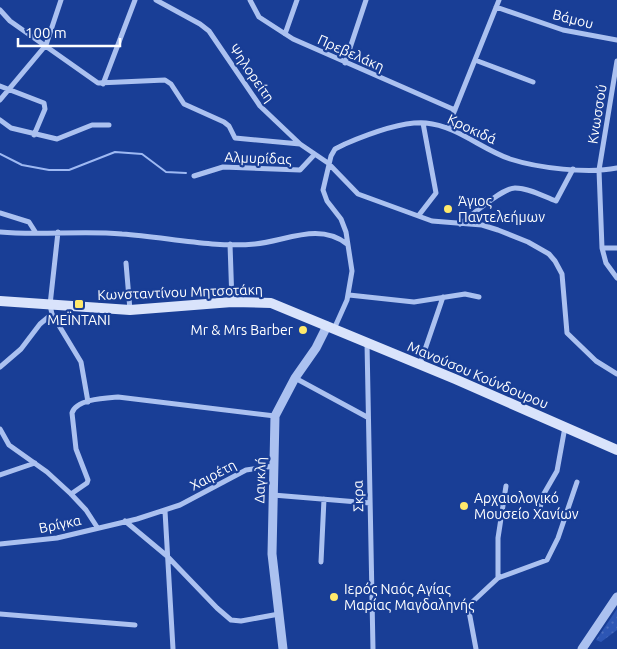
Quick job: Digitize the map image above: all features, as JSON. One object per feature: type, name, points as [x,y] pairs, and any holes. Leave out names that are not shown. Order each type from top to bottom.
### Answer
[{"type":"main road","name":"Κωνσταντίνου Μητσοτάκη","points":[[0,301],[51,310],[130,310],[232,302],[271,303],[330,327]]},
{"type":"main road","name":"Μανούσου Κούνδουρου","points":[[330,327],[565,426],[617,450]]},
{"type":"street","points":[[0,100],[46,45],[61,0]]},
{"type":"street","points":[[103,84],[135,0]]},
{"type":"street","name":"Ψηλορείτη","points":[[156,0],[209,31],[260,106],[300,144],[328,164],[348,185],[366,198],[442,224],[482,225],[509,234],[548,254],[555,261],[562,274],[567,333],[596,361],[617,374]]},
{"type":"street","name":"Πρεβελάκη","points":[[250,0],[259,17],[285,34],[345,63],[455,110]]},
{"type":"street","points":[[285,34],[297,0]]},
{"type":"street","points":[[345,63],[366,0]]},
{"type":"street","points":[[448,127],[476,60],[498,0]]},
{"type":"street","name":"Βάμου","points":[[496,7],[562,30],[617,40]]},
{"type":"street","points":[[0,10],[10,21],[91,79],[103,84],[154,79],[165,80],[171,84],[184,104],[224,122],[229,126],[235,138],[300,144]]},
{"type":"street","points":[[476,60],[533,82]]},
{"type":"street","name":"Κνωσσού","points":[[602,248],[600,170],[617,61]]},
{"type":"street","points":[[0,86],[44,103],[45,109],[34,135]]},
{"type":"street","points":[[0,120],[11,128],[57,139],[92,125],[109,125]]},
{"type":"street","points":[[419,215],[436,194],[424,122]]},
{"type":"street","name":"Κροκιδά","points":[[328,164],[335,149],[345,144],[407,124],[424,122],[448,127],[510,159],[573,170],[617,168]]},
{"type":"street","name":"Αλμυρίδας","points":[[194,176],[223,167],[300,170],[309,163],[314,155]]},
{"type":"street","points":[[328,164],[324,194],[341,219],[346,232],[352,271],[349,295],[330,327]]},
{"type":"street","points":[[460,224],[499,195],[513,188],[526,189],[556,201],[573,170]]},
{"type":"street","points":[[0,213],[29,222],[36,233]]},
{"type":"street","points":[[0,232],[121,233],[230,244],[255,244],[306,233],[337,237],[347,244]]},
{"type":"street","points":[[0,367],[21,349],[51,310],[58,232]]},
{"type":"street","points":[[230,244],[232,302]]},
{"type":"street","points":[[617,248],[602,248],[606,263],[617,278]]},
{"type":"street","points":[[126,263],[130,310]]},
{"type":"street","points":[[349,295],[414,302],[465,294],[479,298]]},
{"type":"street","points":[[420,365],[444,297]]},
{"type":"street","points":[[51,310],[81,362],[88,402]]},
{"type":"street","name":"Δαγκλή","points":[[283,649],[272,554],[275,416],[295,378],[330,327]]},
{"type":"street","name":"Σκρα","points":[[367,343],[373,649]]},
{"type":"street","points":[[295,378],[368,417]]},
{"type":"street","points":[[71,494],[87,483],[88,480],[76,449],[72,414],[74,408],[88,402],[101,398],[118,397],[275,416]]},
{"type":"street","points":[[539,515],[542,497],[557,471],[565,426]]},
{"type":"street","points":[[0,429],[9,445],[35,463],[71,494],[86,510],[97,527]]},
{"type":"street","points":[[0,475],[35,463]]},
{"type":"street","name":"Χαιρέτη","points":[[125,521],[166,510],[246,470],[274,466]]},
{"type":"street","points":[[476,649],[468,606],[498,578],[547,560],[558,538],[577,482]]},
{"type":"street","points":[[498,578],[498,538],[506,486]]},
{"type":"street","points":[[273,495],[370,503]]},
{"type":"street","points":[[321,562],[324,500]]},
{"type":"street","points":[[166,510],[173,649]]},
{"type":"street","points":[[125,521],[167,556],[216,608],[231,620],[242,621],[278,614]]},
{"type":"street","name":"Βρίγκα","points":[[0,544],[57,538],[125,521]]},
{"type":"street","points":[[582,649],[617,597]]},
{"type":"street","points":[[0,614],[135,625]]},
{"type":"shaded area","points":[[617,609],[617,630],[601,642],[596,640]]},
{"type":"waterway","points":[[0,154],[22,165],[49,170],[69,170],[115,152],[142,154],[166,172],[186,173]]},
{"type":"place","name":"Άγιος Παντελεήμων","points":[[448,209]]},
{"type":"place","name":"ΜΕΪΝΤΑΝΙ","points":[[79,304]]},
{"type":"place","name":"Mr & Mrs Barber","points":[[303,330]]},
{"type":"place","name":"Αρχαιολογικό Μουσείο Χανίων","points":[[464,506]]},
{"type":"place","name":"Ιερός Ναός Αγίας Μαρίας Μαγδαληνής","points":[[334,597]]}]
